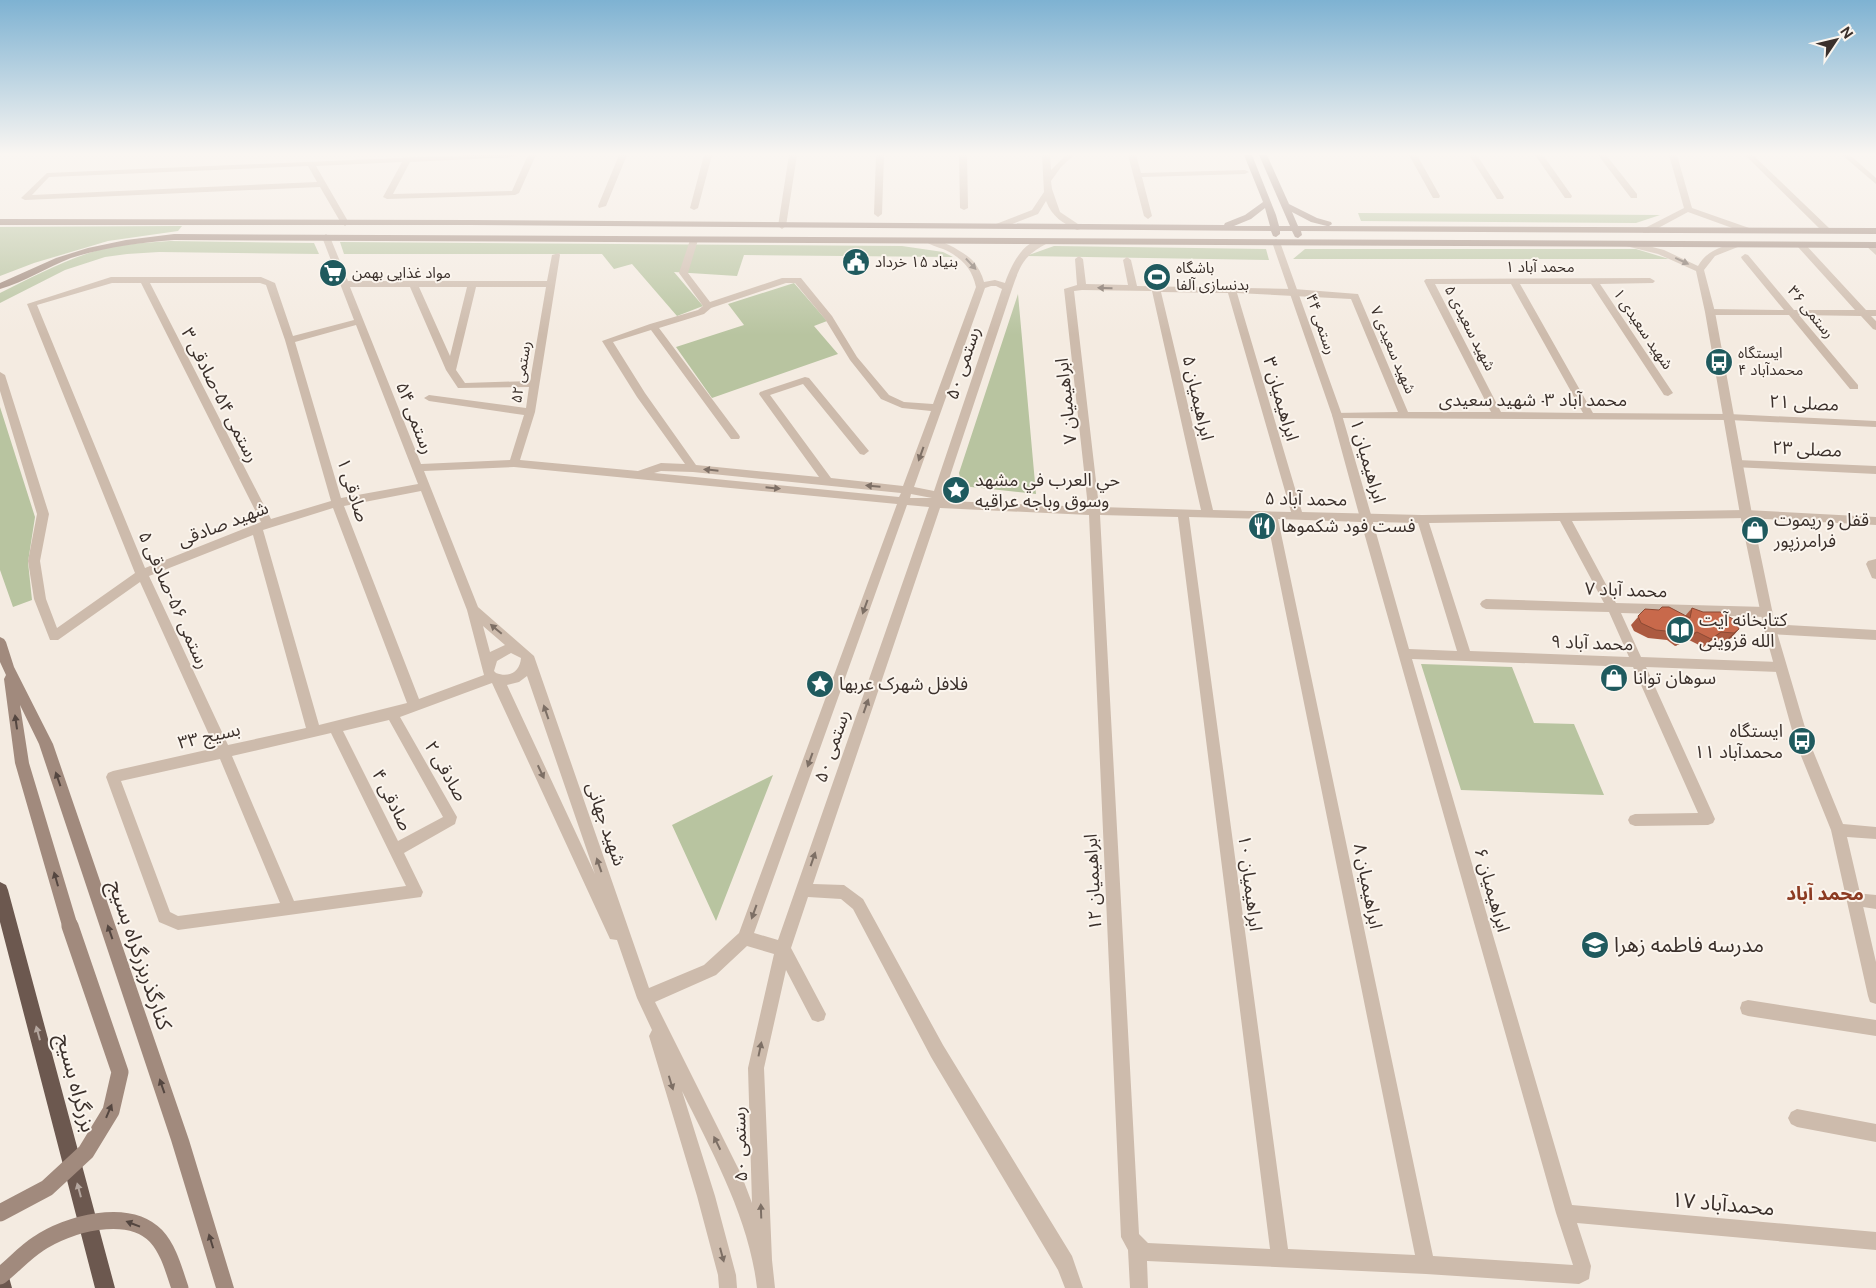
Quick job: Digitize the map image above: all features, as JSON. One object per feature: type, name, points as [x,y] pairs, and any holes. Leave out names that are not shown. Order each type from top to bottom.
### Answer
[{"type":"highway","name":"بزرگراه بسیج","points":[[0,890],[105,1288]]},
{"type":"highway","points":[[0,1277],[2,1288]]},
{"type":"main road","points":[[1221,228],[1251,215]]},
{"type":"main road","points":[[1271,215],[1276,228],[1276,242]]},
{"type":"main road","points":[[1289,215],[1296,228],[1299,242]]},
{"type":"main road","points":[[1304,215],[1314,220],[1345,228]]},
{"type":"main road","points":[[0,222],[1646,231],[1876,230]]},
{"type":"main road","points":[[1237,228],[1242,235],[1238,243]]},
{"type":"main road","points":[[1447,229],[1441,231],[1439,235],[1442,240],[1449,243]]},
{"type":"main road","points":[[0,279],[77,253],[132,241],[174,237],[1872,245]]},
{"type":"main road","points":[[0,286],[77,253]]},
{"type":"main road","name":"کنارگذربزرگراه بسیج","points":[[0,642],[8,667],[46,744],[180,1140],[225,1288]]},
{"type":"main road","points":[[0,1213],[47,1188],[86,1152],[111,1111],[120,1072],[70,926],[22,763],[8,667]]},
{"type":"main road","points":[[0,1277],[39,1244],[82,1224],[121,1220],[152,1232],[171,1258],[180,1288]]},
{"type":"street","points":[[340,215],[345,224]]},
{"type":"street","points":[[782,226],[784,215]]},
{"type":"street","points":[[999,226],[1027,215]]},
{"type":"street","points":[[1059,215],[1080,228]]},
{"type":"street","points":[[1646,231],[1679,215]]},
{"type":"street","points":[[1701,215],[1749,231]]},
{"type":"street","points":[[1811,215],[1826,230]]},
{"type":"street","name":"رستمی ۵۴","points":[[326,237],[473,610],[492,675]]},
{"type":"street","points":[[694,240],[683,274],[708,306]]},
{"type":"street","points":[[929,241],[962,256],[974,265],[979,274],[981,287],[987,283],[995,282],[1007,289]]},
{"type":"street","name":"رستمی ۵۰","points":[[763,1260],[756,1068],[783,949],[937,500],[1007,289],[1023,252],[1043,242]]},
{"type":"street","name":"رستمی ۴۴","points":[[1276,242],[1337,415]]},
{"type":"street","points":[[1629,244],[1661,252],[1700,270]]},
{"type":"street","points":[[1739,245],[1714,252],[1706,258],[1700,270],[1710,312],[1746,514],[1779,667],[1802,741],[1838,830],[1876,996]]},
{"type":"street","points":[[1801,245],[1876,327]]},
{"type":"street","points":[[1872,245],[1876,252]]},
{"type":"street","name":"رستمی ۵۲","points":[[514,463],[530,412],[556,255]]},
{"type":"street","name":"رستمی ۳۶","points":[[1745,257],[1854,387]]},
{"type":"street","points":[[1079,258],[1082,287],[1294,292]]},
{"type":"street","points":[[1127,260],[1133,288]]},
{"type":"street","name":"صادقی ۱","points":[[144,280],[268,281],[270,283],[290,340],[337,503],[415,706]]},
{"type":"street","name":"رستمی ۵۶-صادقی ۵","points":[[144,280],[102,282],[32,304],[142,574],[224,752],[290,908]]},
{"type":"street","name":"رستمی ۵۴-صادقی ۳","points":[[144,280],[262,526],[314,731]]},
{"type":"street","points":[[693,468],[641,395],[607,341],[701,312],[708,306],[785,280],[798,280],[829,318],[853,358],[885,398],[902,405],[937,408]]},
{"type":"street","points":[[1513,280],[1590,416]]},
{"type":"street","name":"محمد آباد ۱","points":[[1429,281],[1650,281]]},
{"type":"street","name":"شهید سعیدی ۵","points":[[1429,281],[1498,416]]},
{"type":"street","name":"شهید سعیدی ۱","points":[[1594,281],[1668,393]]},
{"type":"street","points":[[344,284],[550,284]]},
{"type":"street","points":[[413,284],[451,370],[462,386],[534,384]]},
{"type":"street","points":[[451,370],[472,284]]},
{"type":"street","name":"رستمی ۵۰","points":[[645,998],[710,970],[745,938],[981,287]]},
{"type":"street","name":"ابراهیمیان ۷","points":[[1082,287],[1070,288],[1094,511]]},
{"type":"street","name":"ابراهیمیان ۵","points":[[1156,289],[1208,514]]},
{"type":"street","name":"ابراهیمیان ۳","points":[[1232,291],[1298,516]]},
{"type":"street","name":"شهید سعیدی ۷","points":[[1294,292],[1355,296],[1404,415]]},
{"type":"street","points":[[1710,312],[1876,313]]},
{"type":"street","points":[[290,340],[359,322]]},
{"type":"street","points":[[653,326],[736,437]]},
{"type":"street","name":"شهید صادقی","points":[[0,375],[42,514],[34,561],[40,599],[54,638],[142,574],[262,526],[337,503],[423,487]]},
{"type":"street","points":[[828,482],[764,394],[805,380],[864,452]]},
{"type":"street","points":[[429,398],[530,412]]},
{"type":"street","name":"محمد آباد ۳- شهید سعیدی","points":[[1337,415],[1729,417]]},
{"type":"street","name":"ابراهیمیان ۱","points":[[1337,415],[1366,518]]},
{"type":"street","name":"مصلی ۲۱","points":[[1729,417],[1876,424]]},
{"type":"street","points":[[416,468],[514,463],[637,475],[906,495]]},
{"type":"street","name":"مصلی ۲۳","points":[[1737,464],[1876,470]]},
{"type":"street","points":[[637,475],[661,468],[693,468],[828,482],[906,495]]},
{"type":"street","name":"محمد آباد ۵","points":[[906,495],[955,504],[1182,514],[1422,519],[1746,514],[1876,521]]},
{"type":"street","name":"ابراهیمیان ۱۲","points":[[1094,511],[1130,1237],[1137,1247],[1139,1288]]},
{"type":"street","name":"ابراهیمیان ۱۰","points":[[1182,514],[1280,1258]]},
{"type":"street","name":"ابراهیمیان ۸","points":[[1272,516],[1426,1265]]},
{"type":"street","points":[[1564,517],[1612,606],[1708,819],[1634,820]]},
{"type":"street","name":"ابراهیمیان ۶","points":[[1366,518],[1565,1213],[1582,1266],[1582,1272],[1579,1275],[1426,1265]]},
{"type":"street","points":[[1422,519],[1465,656]]},
{"type":"street","name":"محمد آباد ۷","points":[[1486,604],[1612,606],[1766,612]]},
{"type":"street","name":"رستمی ۵۴","points":[[473,610],[518,649]]},
{"type":"street","points":[[1770,629],[1876,635]]},
{"type":"street","points":[[314,731],[392,714],[492,675],[514,678],[522,674],[529,662],[528,656],[518,649],[503,650],[495,654],[492,675]]},
{"type":"street","name":"محمد آباد ۹","points":[[1404,654],[1779,667]]},
{"type":"street","name":"شهید جهانی","points":[[529,662],[645,998],[706,1196],[727,1275],[728,1288]]},
{"type":"street","name":"شهید جهانی","points":[[492,675],[645,998],[735,1180],[763,1260],[766,1288]]},
{"type":"street","name":"صادقی ۲","points":[[392,714],[450,816],[450,820],[445,824],[396,850]]},
{"type":"street","name":"صادقی ۴","points":[[290,908],[416,892],[334,727]]},
{"type":"street","name":"بسیج ۳۳","points":[[290,908],[178,923],[164,917],[113,777],[314,731]]},
{"type":"street","points":[[1838,830],[1876,832]]},
{"type":"street","points":[[802,890],[844,892],[858,904],[938,1051],[1061,1256],[1073,1281],[1074,1288]]},
{"type":"street","points":[[1855,900],[1876,902]]},
{"type":"street","points":[[745,938],[783,949],[818,1014]]},
{"type":"street","points":[[1748,1008],[1876,1028]]},
{"type":"street","points":[[1797,1118],[1876,1133]]},
{"type":"street","name":"محمدآباد ۱۷","points":[[1565,1213],[1876,1241]]},
{"type":"street","points":[[1137,1247],[1146,1252],[1426,1265]]},
{"type":"green space","points":[[1359,215],[1660,215],[1636,223],[1361,221]]},
{"type":"green space","points":[[182,226],[178,231],[108,241],[34,263],[0,276],[0,227]]},
{"type":"green space","points":[[170,241],[314,243],[319,254],[159,252],[105,257],[65,270],[0,303],[0,293],[77,257],[119,246]]},
{"type":"green space","points":[[340,242],[902,246],[943,252],[953,257],[744,255],[737,276],[674,272],[703,306],[677,316],[632,264],[614,269],[602,254],[344,254]]},
{"type":"green space","points":[[1054,246],[1266,249],[1269,260],[1026,256]]},
{"type":"green space","points":[[1305,249],[1636,249],[1669,259],[1293,259]]},
{"type":"green space","points":[[794,283],[827,321],[814,326],[838,354],[712,398],[676,347],[744,325],[728,304]]},
{"type":"green space","points":[[1018,294],[1036,494],[962,486],[959,473]]},
{"type":"green space","points":[[0,407],[35,517],[28,562],[32,600],[13,607],[0,570]]},
{"type":"green space","points":[[1421,664],[1512,667],[1534,723],[1574,724],[1604,795],[1461,790]]},
{"type":"green space","points":[[773,775],[716,921],[672,825]]},
{"type":"building","points":[[1662,607],[1669,607],[1690,618],[1692,608],[1703,612],[1720,612],[1735,620],[1739,629],[1734,633],[1721,632],[1711,639],[1697,632],[1683,638],[1675,632],[1656,630],[1641,623],[1638,616],[1645,609],[1659,610]]},
{"type":"place","name":"بنیاد ۱۵ خرداد","points":[[856,262]]},
{"type":"place","name":"مواد غذایی بهمن","points":[[333,273]]},
{"type":"place","name":"باشگاه بدنسازی آلفا","points":[[1157,277]]},
{"type":"place","name":"ایستگاه محمدآباد ۴","points":[[1719,362]]},
{"type":"place","name":"حي العرب في مشهد وسوق وباجه عراقيه","points":[[956,490]]},
{"type":"place","name":"فست فود شکموها","points":[[1262,526]]},
{"type":"place","name":"قفل و ریموت فرامرزپور","points":[[1755,530]]},
{"type":"place","name":"کتابخانه آیت الله قزوینی","points":[[1680,630]]},
{"type":"place","name":"سوهان توانا","points":[[1614,678]]},
{"type":"place","name":"فلافل شهرک عربها","points":[[820,684]]},
{"type":"place","name":"ایستگاه محمدآباد ۱۱","points":[[1802,741]]},
{"type":"place","name":"مدرسه فاطمه زهرا","points":[[1595,945]]},
{"type":"district","name":"محمد آباد","points":[[1825,893]]}]
